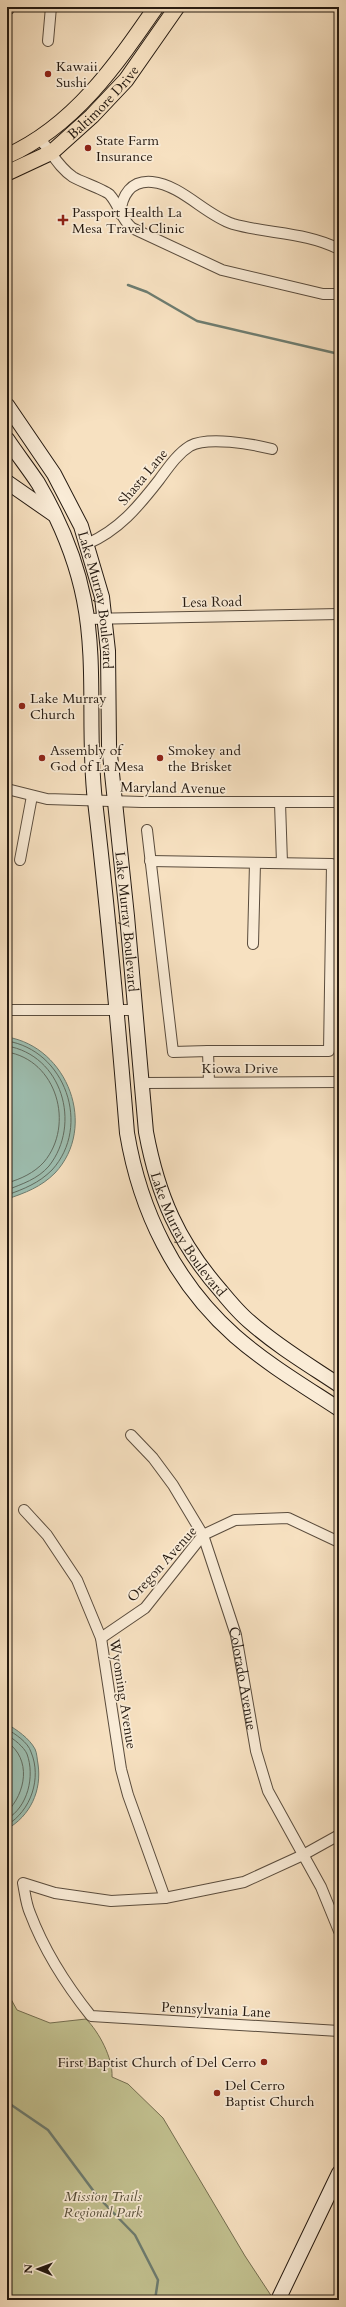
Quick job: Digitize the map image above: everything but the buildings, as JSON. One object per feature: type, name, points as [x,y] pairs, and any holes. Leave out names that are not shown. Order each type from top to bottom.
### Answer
[{"type":"main road","name":"Baltimore Drive","points":[[7,156],[39,138],[80,105],[112,70],[156,7]]},
{"type":"main road","name":"Baltimore Drive","points":[[7,173],[52,152],[92,116],[126,80],[177,7]]},
{"type":"main road","name":"Lake Murray Boulevard","points":[[7,405],[54,474],[81,526],[98,580],[108,651],[109,745],[136,1010],[146,1132],[151,1160],[166,1208],[182,1240],[201,1268],[249,1322],[279,1345],[339,1385]]},
{"type":"main road","points":[[8,443],[25,433]]},
{"type":"main road","name":"Lake Murray Boulevard","points":[[8,443],[38,483],[64,533],[84,601],[90,655],[90,746],[94,800],[118,1011],[127,1133],[132,1162],[148,1214],[166,1251],[185,1281],[234,1335],[268,1362],[339,1409]]},
{"type":"main road","points":[[7,482],[54,515]]},
{"type":"main road","points":[[279,2299],[339,2173]]},
{"type":"street","points":[[48,41],[51,7]]},
{"type":"street","points":[[39,138],[52,152],[58,165],[73,177],[110,194],[124,222],[132,228],[222,270],[323,294],[339,294]]},
{"type":"street","points":[[110,194],[114,191],[152,182],[169,187],[232,224],[321,240],[339,248]]},
{"type":"street","points":[[120,214],[122,200],[133,186]]},
{"type":"street","name":"Shasta Lane","points":[[87,544],[121,524],[133,512],[177,457],[190,446],[198,444],[235,442],[272,448]]},
{"type":"street","name":"Lesa Road","points":[[86,619],[339,614]]},
{"type":"street","name":"Maryland Avenue","points":[[7,789],[47,799],[280,803],[339,802]]},
{"type":"street","points":[[20,860],[32,796]]},
{"type":"street","points":[[280,803],[282,863]]},
{"type":"street","points":[[147,830],[150,862],[173,1052],[329,1051],[335,935],[332,864],[150,862]]},
{"type":"street","points":[[253,944],[255,863]]},
{"type":"street","points":[[7,1010],[136,1010]]},
{"type":"street","points":[[208,1051],[209,1082]]},
{"type":"street","name":"Kiowa Drive","points":[[142,1083],[339,1082]]},
{"type":"street","name":"Colorado Avenue","points":[[131,1435],[153,1458],[169,1480],[203,1535],[236,1635],[256,1751],[268,1791],[321,1887],[339,1931]]},
{"type":"street","name":"Wyoming Avenue","points":[[24,1510],[47,1534],[77,1580],[101,1638],[121,1768],[128,1795],[164,1898]]},
{"type":"street","name":"Oregon Avenue","points":[[101,1638],[145,1608],[203,1535],[235,1520],[288,1518],[339,1542]]},
{"type":"street","points":[[164,1898],[244,1882],[303,1855],[339,1835]]},
{"type":"street","name":"Pennsylvania Lane","points":[[164,1898],[110,1901],[54,1893],[23,1884],[30,1912],[48,1951],[78,2000],[91,2016],[339,2031]]},
{"type":"green space","name":"Mission Trails Regional Park","points":[[7,1992],[17,2010],[50,2023],[86,2019],[91,2024],[108,2054],[112,2077],[128,2084],[163,2118],[245,2256],[274,2300],[7,2300]]},
{"type":"water","points":[[7,1037],[28,1044],[46,1056],[60,1072],[70,1092],[75,1112],[74,1134],[68,1154],[55,1173],[50,1178],[32,1189],[7,1199]]},
{"type":"water","points":[[7,1724],[30,1741],[36,1752],[39,1774],[33,1802],[22,1817],[7,1829]]},
{"type":"waterway","points":[[128,285],[147,292],[197,321],[339,354]]},
{"type":"waterway","points":[[7,2102],[48,2130],[98,2197],[135,2235],[158,2280],[155,2300]]},
{"type":"place","name":"Kawaii Sushi","points":[[48,74]]},
{"type":"place","name":"State Farm Insurance","points":[[88,148]]},
{"type":"place","name":"Passport Health La Mesa Travel Clinic","points":[[63,220]]},
{"type":"place","name":"Lake Murray Church","points":[[22,706]]},
{"type":"place","name":"Assembly of God of La Mesa","points":[[42,758]]},
{"type":"place","name":"Smokey and the Brisket","points":[[160,758]]},
{"type":"place","name":"First Baptist Church of Del Cerro","points":[[264,2062]]},
{"type":"place","name":"Del Cerro Baptist Church","points":[[217,2093]]}]
